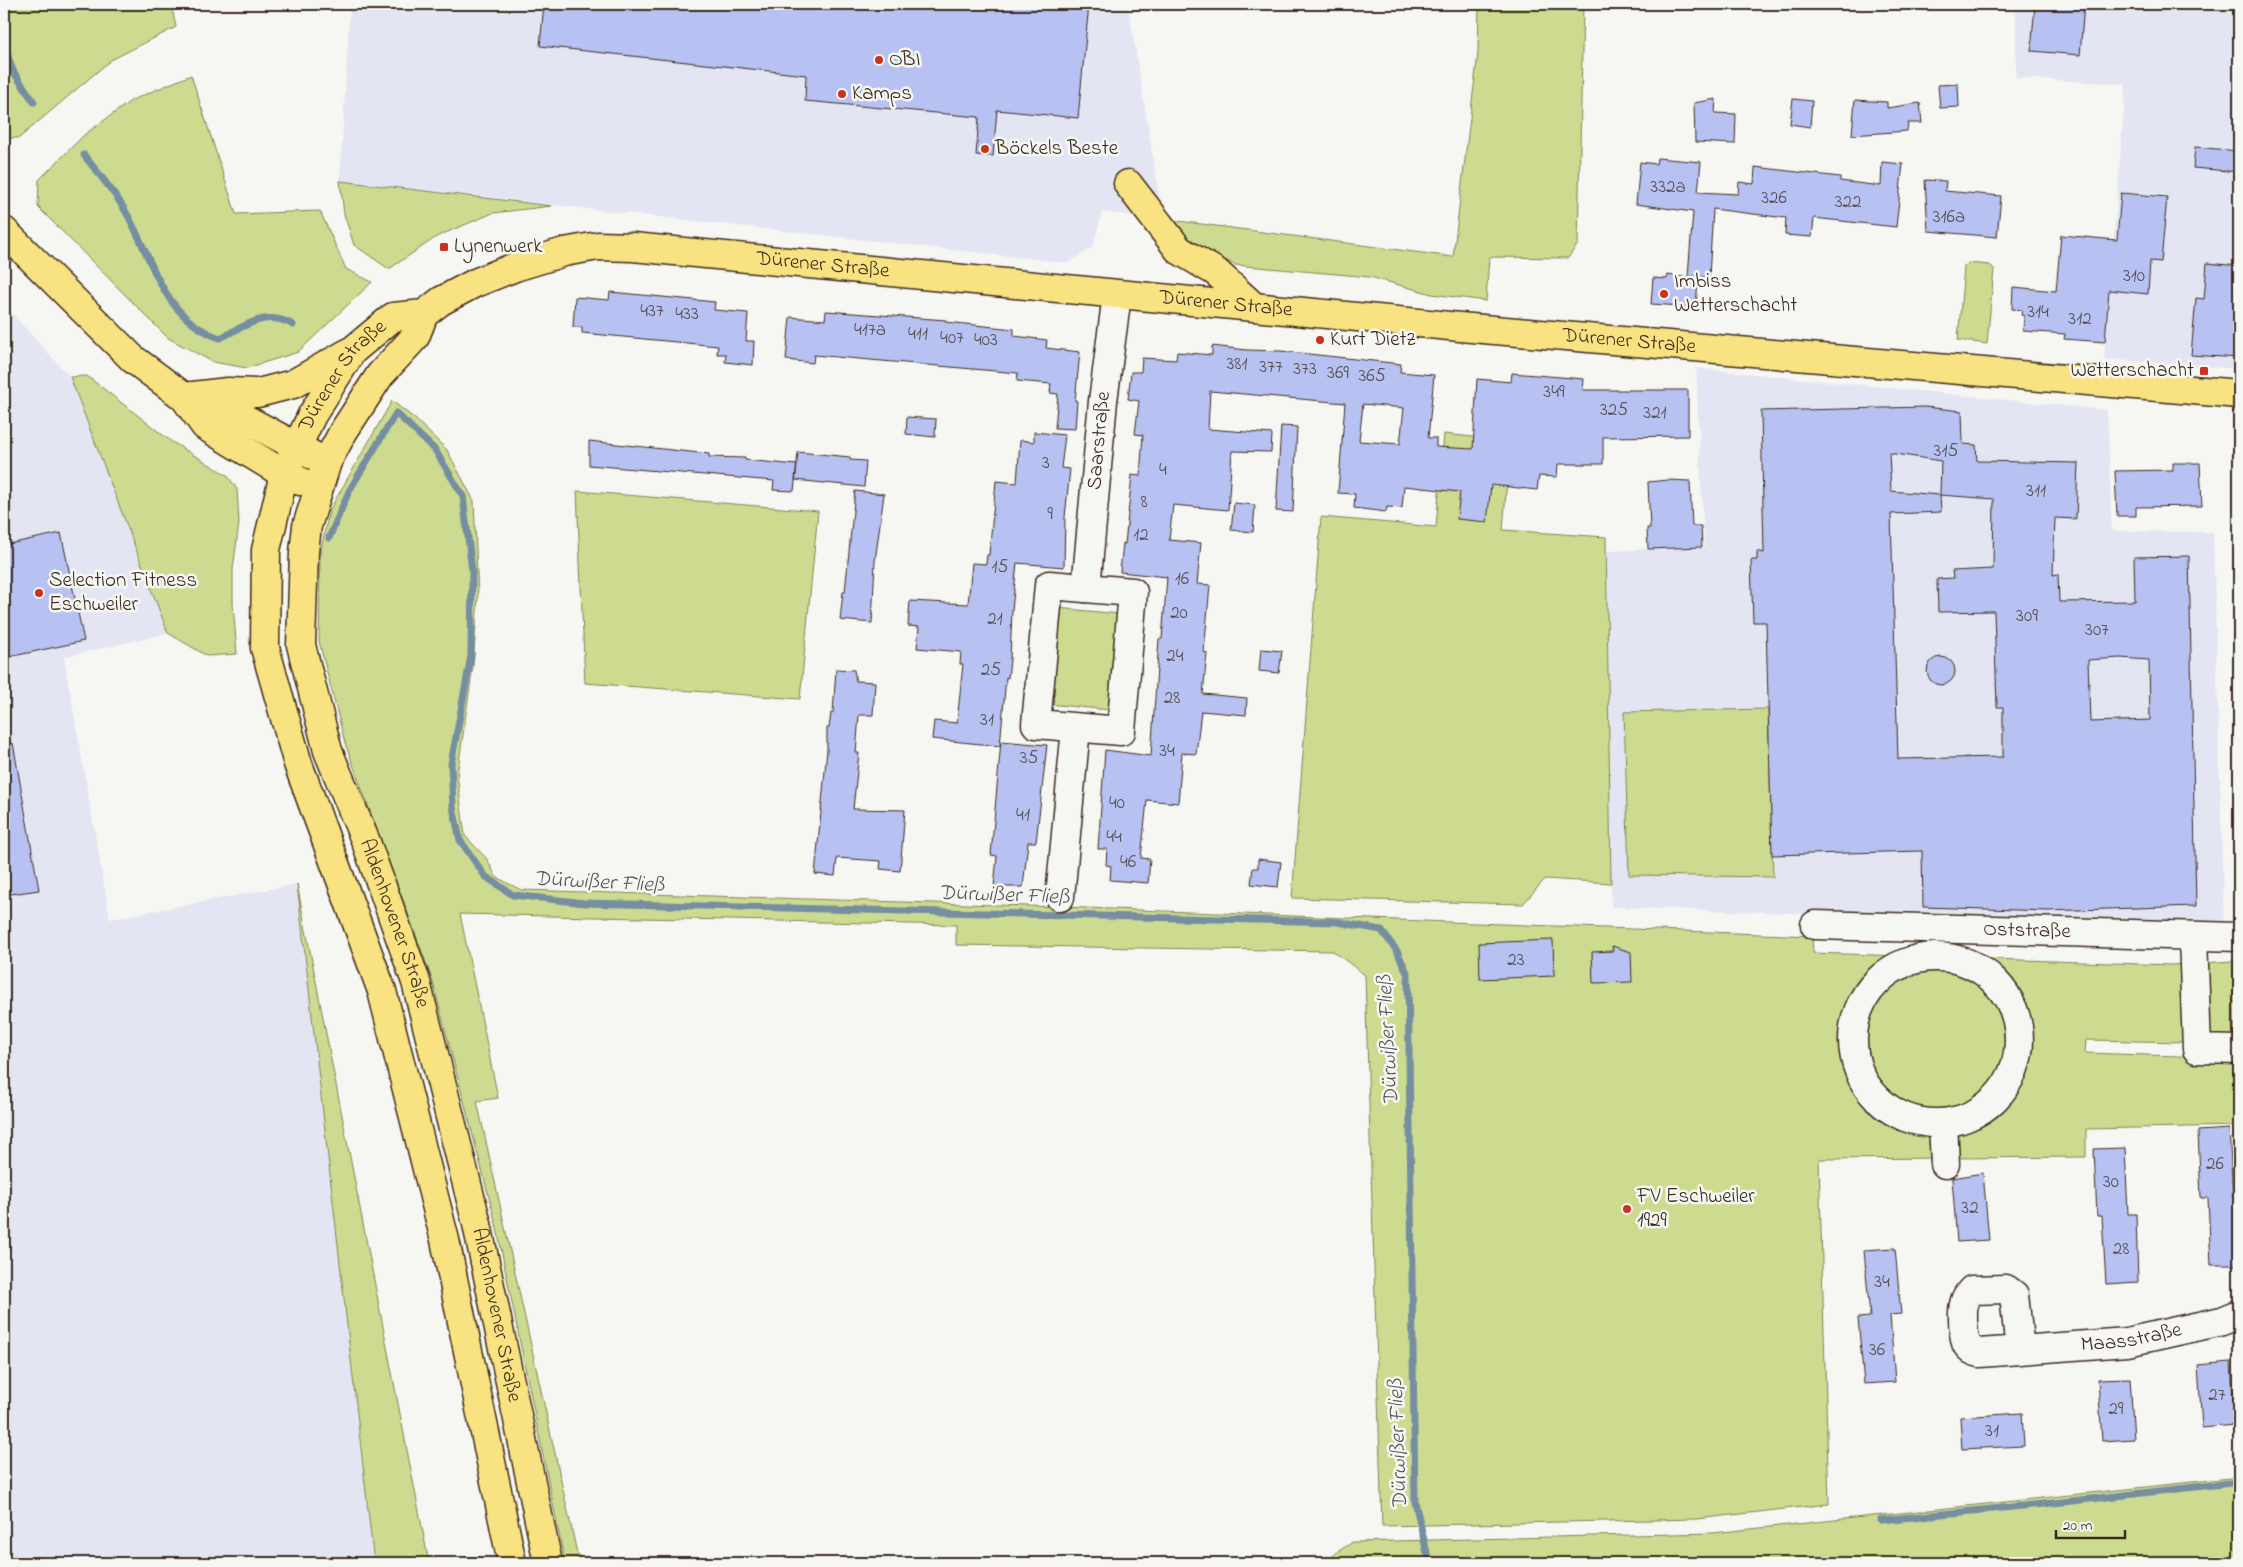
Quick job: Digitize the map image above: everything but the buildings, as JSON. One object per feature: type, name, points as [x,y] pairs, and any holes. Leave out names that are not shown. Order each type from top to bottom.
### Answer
[{"type":"main road","points":[[1128,184],[1179,250],[1216,272],[1253,306]]},
{"type":"main road","name":"Dürener Straße","points":[[4,231],[133,359],[184,397],[205,426],[284,474],[317,488]]},
{"type":"main road","name":"Dürener Straße","points":[[295,448],[312,415],[352,351],[393,317],[424,314],[441,301],[475,283],[507,270],[564,252],[598,246],[633,247],[1460,327],[2239,394]]},
{"type":"main road","name":"Aldenhovener Straße","points":[[424,314],[415,337],[380,375],[343,432],[327,462],[317,488],[307,526],[304,552],[301,645],[328,750],[366,842],[416,982],[478,1224],[548,1563]]},
{"type":"main road","points":[[184,397],[228,392],[258,393],[284,386],[313,373],[352,351]]},
{"type":"main road","name":"Dürener Straße","points":[[184,397],[227,409],[295,448],[327,462]]},
{"type":"main road","name":"Aldenhovener Straße","points":[[295,448],[284,474],[266,550],[265,648],[298,764],[382,991],[445,1240],[512,1563]]},
{"type":"street","name":"Saarstraße","points":[[1086,588],[1104,391],[1116,295]]},
{"type":"street","points":[[1049,585],[1086,588],[1133,592],[1121,731],[1036,724],[1049,585]]},
{"type":"street","points":[[1060,897],[1076,728]]},
{"type":"street","name":"Oststraße","points":[[1815,925],[2239,937]]},
{"type":"street","points":[[1939,928],[1940,956]]},
{"type":"street","points":[[2194,937],[2197,1049],[2239,1050]]},
{"type":"street","points":[[1940,956],[1962,960],[1977,967],[1997,982],[2008,997],[2016,1015],[2019,1044],[2008,1081],[1995,1099],[1969,1116],[1943,1123],[1918,1122],[1886,1107],[1872,1094],[1861,1078],[1853,1053],[1854,1022],[1862,999],[1880,977],[1911,960],[1940,956]]},
{"type":"street","points":[[1943,1123],[1945,1164]]},
{"type":"street","name":"Maasstraße","points":[[2020,1350],[2127,1342],[2222,1321],[2239,1314]]},
{"type":"shaded area","points":[[350,4],[1128,4],[1163,219],[1102,212],[1093,247],[1068,263],[340,181]]},
{"type":"shaded area","points":[[2016,4],[2239,4],[2239,369],[2104,359],[2126,84],[2016,78]]},
{"type":"shaded area","points":[[4,305],[70,377],[168,633],[64,657],[110,919],[297,884],[374,1563],[4,1563]]},
{"type":"shaded area","points":[[1696,368],[2107,410],[2112,531],[2213,532],[2224,922],[2134,925],[1611,907],[1606,551],[1704,547]]},
{"type":"green space","points":[[4,4],[171,4],[176,27],[111,60],[19,138],[4,138]]},
{"type":"green space","points":[[1479,4],[1583,4],[1578,244],[1568,258],[1489,257],[1486,301],[1432,294],[1370,277],[1235,265],[1195,245],[1163,219],[1453,257],[1478,53]]},
{"type":"green space","points":[[191,75],[236,214],[320,211],[346,269],[372,282],[298,352],[247,368],[213,362],[168,338],[38,207],[39,180],[84,135],[132,100]]},
{"type":"green space","points":[[340,181],[552,206],[493,213],[438,236],[389,269],[354,245],[344,214]]},
{"type":"green space","points":[[1968,263],[1990,265],[1994,269],[1987,344],[1958,340],[1964,267]]},
{"type":"green space","points":[[87,376],[172,442],[227,475],[237,489],[239,523],[233,569],[233,604],[237,654],[207,656],[168,633],[70,377]]},
{"type":"green space","points":[[392,401],[415,419],[447,450],[474,501],[478,597],[473,666],[457,775],[465,836],[487,859],[496,877],[521,890],[1060,907],[1812,936],[1813,953],[2171,965],[2233,961],[2235,1043],[2086,1040],[2085,1053],[2239,1058],[2239,1126],[2086,1129],[2086,1157],[1819,1159],[1829,1504],[1697,1519],[1382,1526],[1365,975],[1333,951],[956,945],[956,925],[460,914],[498,1098],[477,1101],[577,1553],[584,1563],[565,1563],[496,1224],[432,979],[345,743],[319,641],[320,554],[329,511]]},
{"type":"green space","points":[[1444,434],[1510,441],[1503,530],[1606,537],[1611,883],[1545,879],[1523,904],[1292,898],[1321,517],[1436,527]]},
{"type":"green space","points":[[577,491],[818,511],[800,699],[585,683]]},
{"type":"green space","points":[[1057,608],[1120,614],[1110,710],[1048,704]]},
{"type":"green space","points":[[1768,709],[1773,877],[1629,875],[1624,712]]},
{"type":"green space","points":[[297,884],[429,1563],[374,1563]]},
{"type":"green space","points":[[2239,1477],[2239,1563],[1332,1563],[1334,1554],[1353,1542],[1713,1533]]},
{"type":"waterway","points":[[4,45],[13,71],[34,102]]},
{"type":"waterway","points":[[84,155],[123,207],[160,283],[184,316],[200,328],[220,338],[247,324],[265,319],[283,320],[293,325]]},
{"type":"waterway","name":"Dürwißer Fließ","points":[[329,538],[349,491],[396,413],[435,450],[463,496],[472,571],[471,656],[451,764],[453,807],[460,840],[485,876],[513,895],[585,903],[1338,922],[1381,930],[1397,951],[1408,975],[1415,1502],[1427,1553],[1433,1563]]},
{"type":"waterway","points":[[1881,1520],[2239,1482]]},
{"type":"place","name":"OBI","points":[[879,60]]},
{"type":"place","name":"Kamps","points":[[842,94]]},
{"type":"place","name":"Böckels Beste","points":[[985,149]]},
{"type":"place","name":"Lynenwerk","points":[[444,247]]},
{"type":"place","name":"Imbiss Wetterschacht","points":[[1664,294]]},
{"type":"place","name":"Kurt Dietz","points":[[1320,340]]},
{"type":"place","name":"Wetterschacht","points":[[2204,371]]},
{"type":"place","name":"Selection Fitness Eschweiler","points":[[39,593]]},
{"type":"place","name":"FV Eschweiler 1929","points":[[1627,1209]]}]
